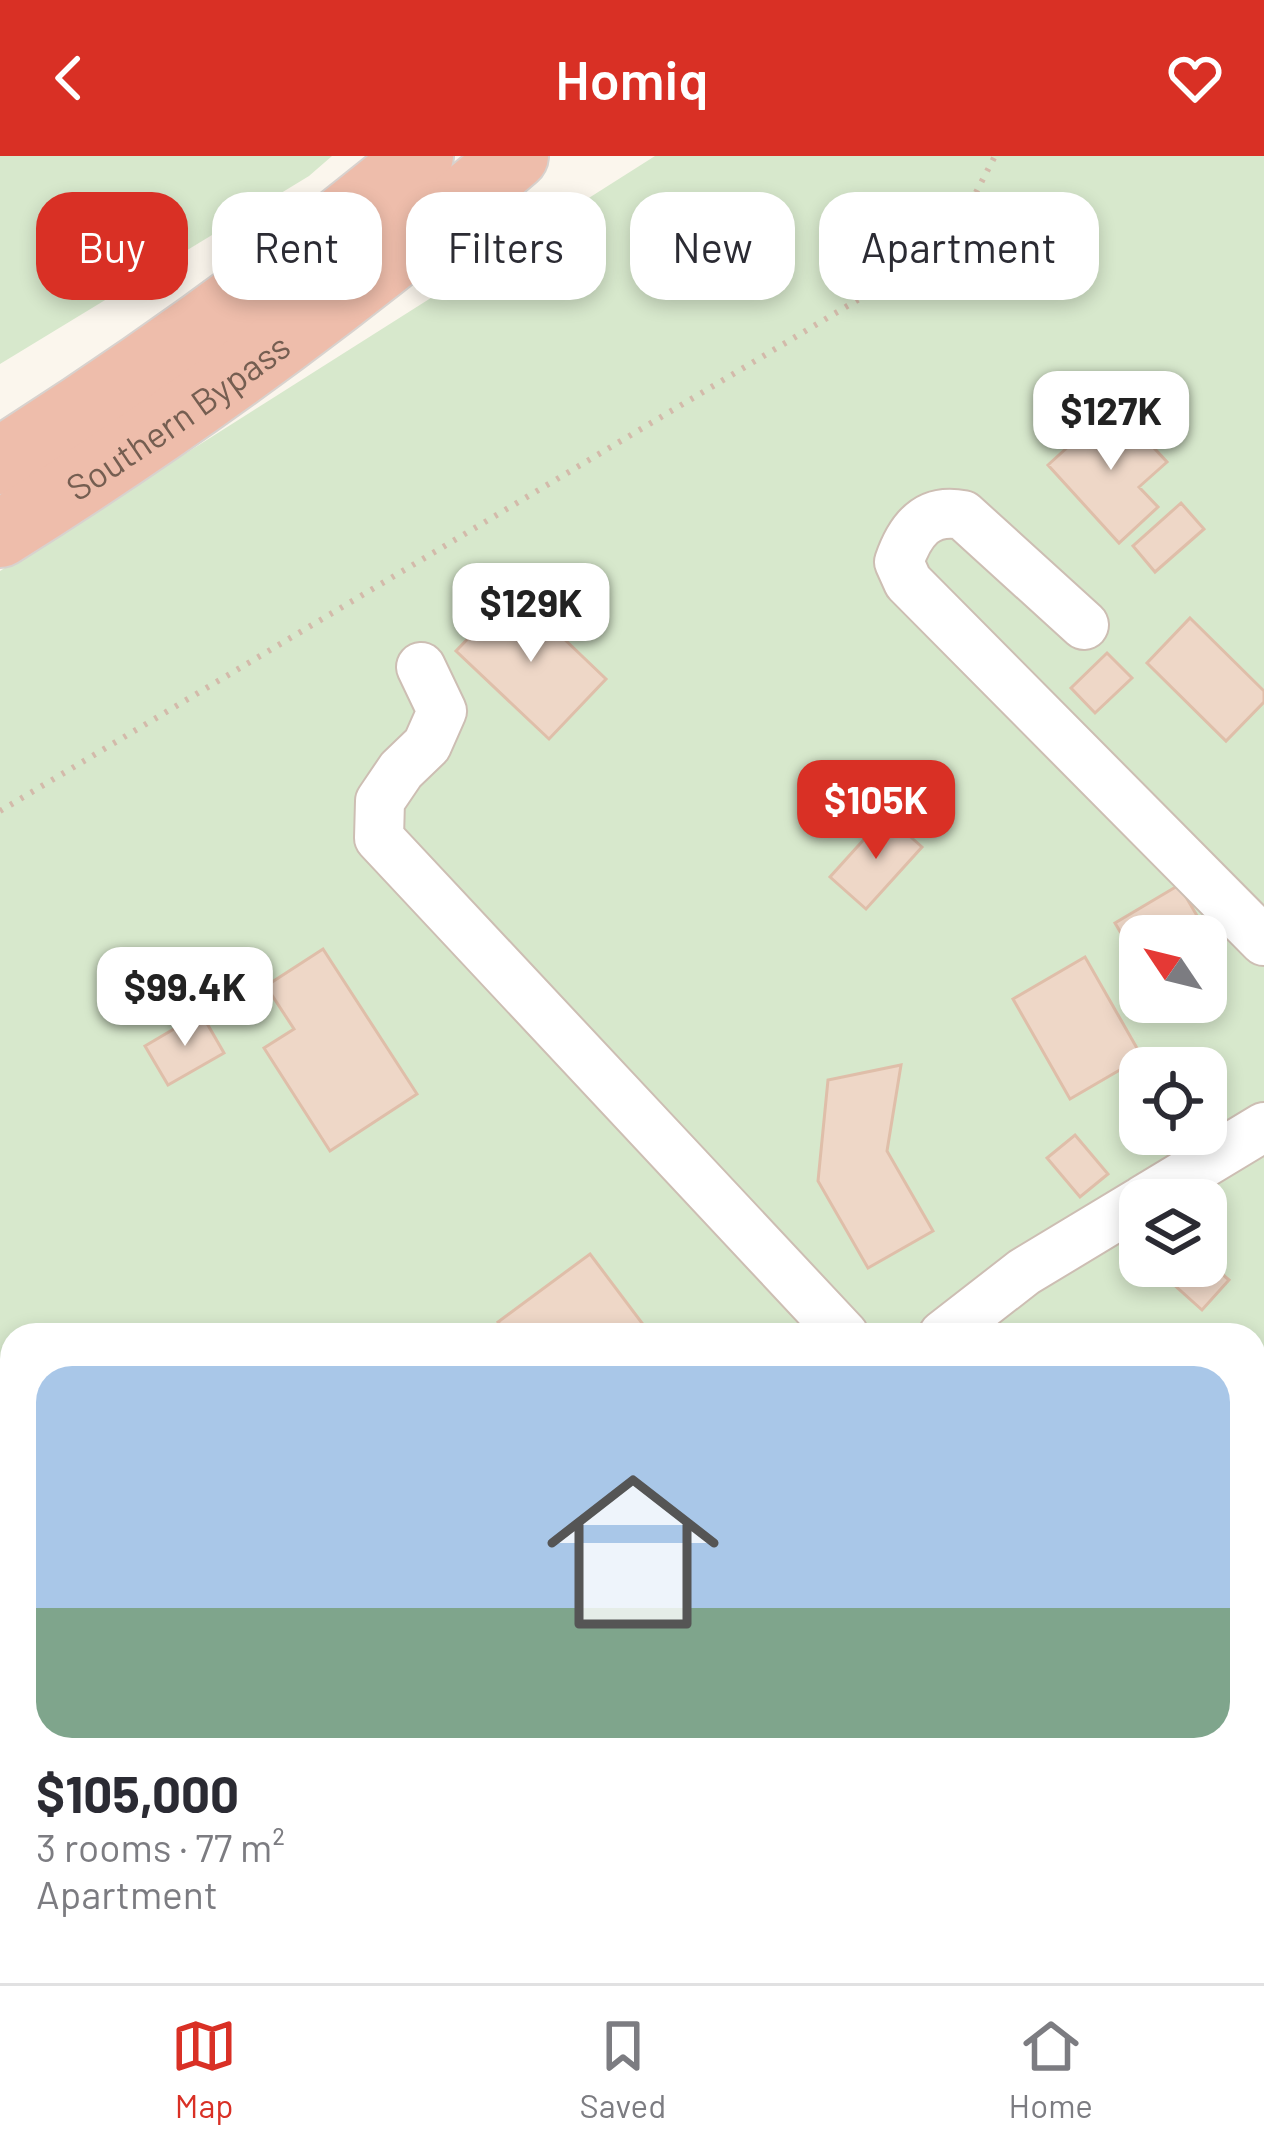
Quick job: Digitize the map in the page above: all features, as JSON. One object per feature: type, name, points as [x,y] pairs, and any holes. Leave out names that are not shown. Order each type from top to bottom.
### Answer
[{"type":"highway","name":"Southern Bypass","points":[[0,461],[111,391],[325,235],[420,156]]},
{"type":"highway","name":"Southern Bypass","points":[[0,534],[111,464],[314,319],[515,156]]},
{"type":"street","points":[[1084,625],[963,515],[946,512],[923,520],[907,538],[898,562],[908,582],[1264,941]]},
{"type":"street","points":[[422,667],[442,711],[427,745],[401,770],[380,801],[379,838],[833,1323]]},
{"type":"street","points":[[1178,1179],[1264,1126]]},
{"type":"street","points":[[958,1323],[1024,1272],[1119,1215]]},
{"type":"path","points":[[0,811],[948,246],[995,156]]},
{"type":"green space","points":[[0,156],[332,156],[283,192],[212,192],[212,235],[188,250],[188,192],[36,192],[36,300],[105,300],[0,364]]},
{"type":"green space","points":[[655,156],[1264,156],[1264,1323],[0,1323],[0,571],[428,300],[606,300],[606,192],[598,192]]},
{"type":"building","points":[[1114,405],[1167,462],[1139,487],[1158,507],[1119,543],[1048,465]]},
{"type":"building","points":[[1181,503],[1204,529],[1155,572],[1133,546]]},
{"type":"building","points":[[514,591],[606,679],[549,739],[456,651]]},
{"type":"building","points":[[1190,618],[1264,691],[1264,702],[1226,741],[1147,663]]},
{"type":"building","points":[[1107,653],[1132,678],[1095,713],[1071,688]]},
{"type":"building","points":[[886,815],[922,847],[866,909],[830,877]]},
{"type":"building","points":[[1179,885],[1197,915],[1128,915]]},
{"type":"building","points":[[323,949],[417,1094],[330,1151],[264,1048],[294,1029],[266,986]]},
{"type":"building","points":[[1085,957],[1136,1047],[1119,1047],[1119,1070],[1070,1099],[1013,999]]},
{"type":"building","points":[[201,1013],[224,1053],[168,1085],[145,1046]]},
{"type":"building","points":[[901,1065],[887,1151],[933,1231],[868,1268],[818,1181],[828,1080]]},
{"type":"building","points":[[1075,1135],[1108,1174],[1080,1197],[1047,1158]]},
{"type":"building","points":[[590,1254],[642,1323],[499,1323]]},
{"type":"building","points":[[1177,1287],[1223,1287],[1202,1310]]}]
